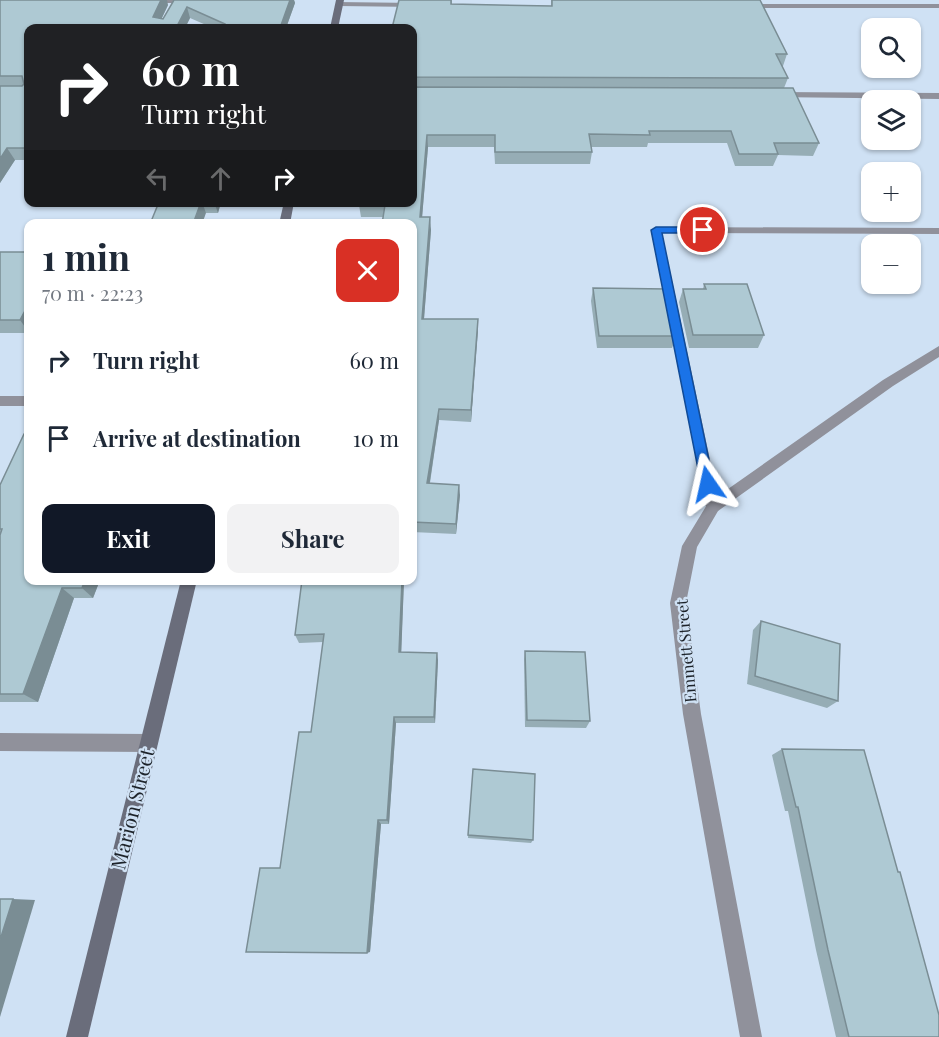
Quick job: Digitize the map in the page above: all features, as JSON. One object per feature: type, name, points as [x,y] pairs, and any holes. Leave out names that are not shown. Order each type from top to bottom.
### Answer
[{"type":"street","points":[[141,1],[177,1],[165,24]]},
{"type":"street","points":[[335,24],[339,2],[432,5]]},
{"type":"street","points":[[738,6],[939,6]]},
{"type":"street","points":[[759,95],[939,96]]},
{"type":"street","points":[[713,507],[656,230],[939,231]]},
{"type":"street","name":"Emmett Street","points":[[751,1037],[692,714],[678,603],[690,546],[713,507],[888,383],[939,351]]},
{"type":"street","points":[[0,401],[24,401]]},
{"type":"street","name":"Marion Street","points":[[76,1037],[188,585]]},
{"type":"street","points":[[0,742],[149,743]]},
{"type":"building","points":[[0,0],[161,0],[153,17],[163,19],[174,0],[290,0],[281,24],[225,24],[187,7],[178,24],[24,24],[24,84],[22,76],[0,76]]},
{"type":"building","points":[[399,0],[451,0],[451,4],[552,6],[552,0],[760,0],[787,54],[776,54],[788,78],[417,77],[417,24],[393,24]]},
{"type":"building","points":[[24,84],[24,148],[7,148],[0,159],[0,86],[22,86]]},
{"type":"building","points":[[417,87],[793,88],[819,143],[774,143],[778,154],[739,154],[731,131],[649,131],[650,135],[589,134],[592,152],[495,152],[495,135],[427,135],[420,217],[430,217],[422,319],[478,319],[471,410],[439,409],[427,483],[459,485],[456,524],[417,522],[417,219],[383,219],[385,207],[417,207]]},
{"type":"building","points":[[157,207],[199,207],[195,219],[152,219]]},
{"type":"building","points":[[0,252],[24,252],[24,312],[20,320],[0,320]]},
{"type":"building","points":[[704,284],[747,284],[764,335],[693,335],[683,289],[706,289]]},
{"type":"building","points":[[593,288],[667,289],[677,336],[599,336]]},
{"type":"building","points":[[24,434],[24,585],[83,585],[82,588],[62,588],[23,694],[0,694],[0,535],[2,529],[0,529],[0,485]]},
{"type":"building","points":[[301,585],[402,585],[399,652],[437,653],[434,717],[394,717],[387,820],[378,820],[367,953],[246,952],[260,868],[280,868],[299,732],[311,732],[324,634],[295,635]]},
{"type":"building","points":[[761,621],[840,644],[838,701],[755,676]]},
{"type":"building","points":[[525,651],[585,652],[590,721],[527,720]]},
{"type":"building","points":[[782,749],[864,750],[939,1015],[939,1037],[849,1037],[798,807],[796,807]]},
{"type":"building","points":[[473,769],[535,774],[533,840],[468,835]]},
{"type":"building","points":[[0,899],[13,899],[0,940]]},
{"type":"route","points":[[703,230],[656,230],[708,484]]}]
